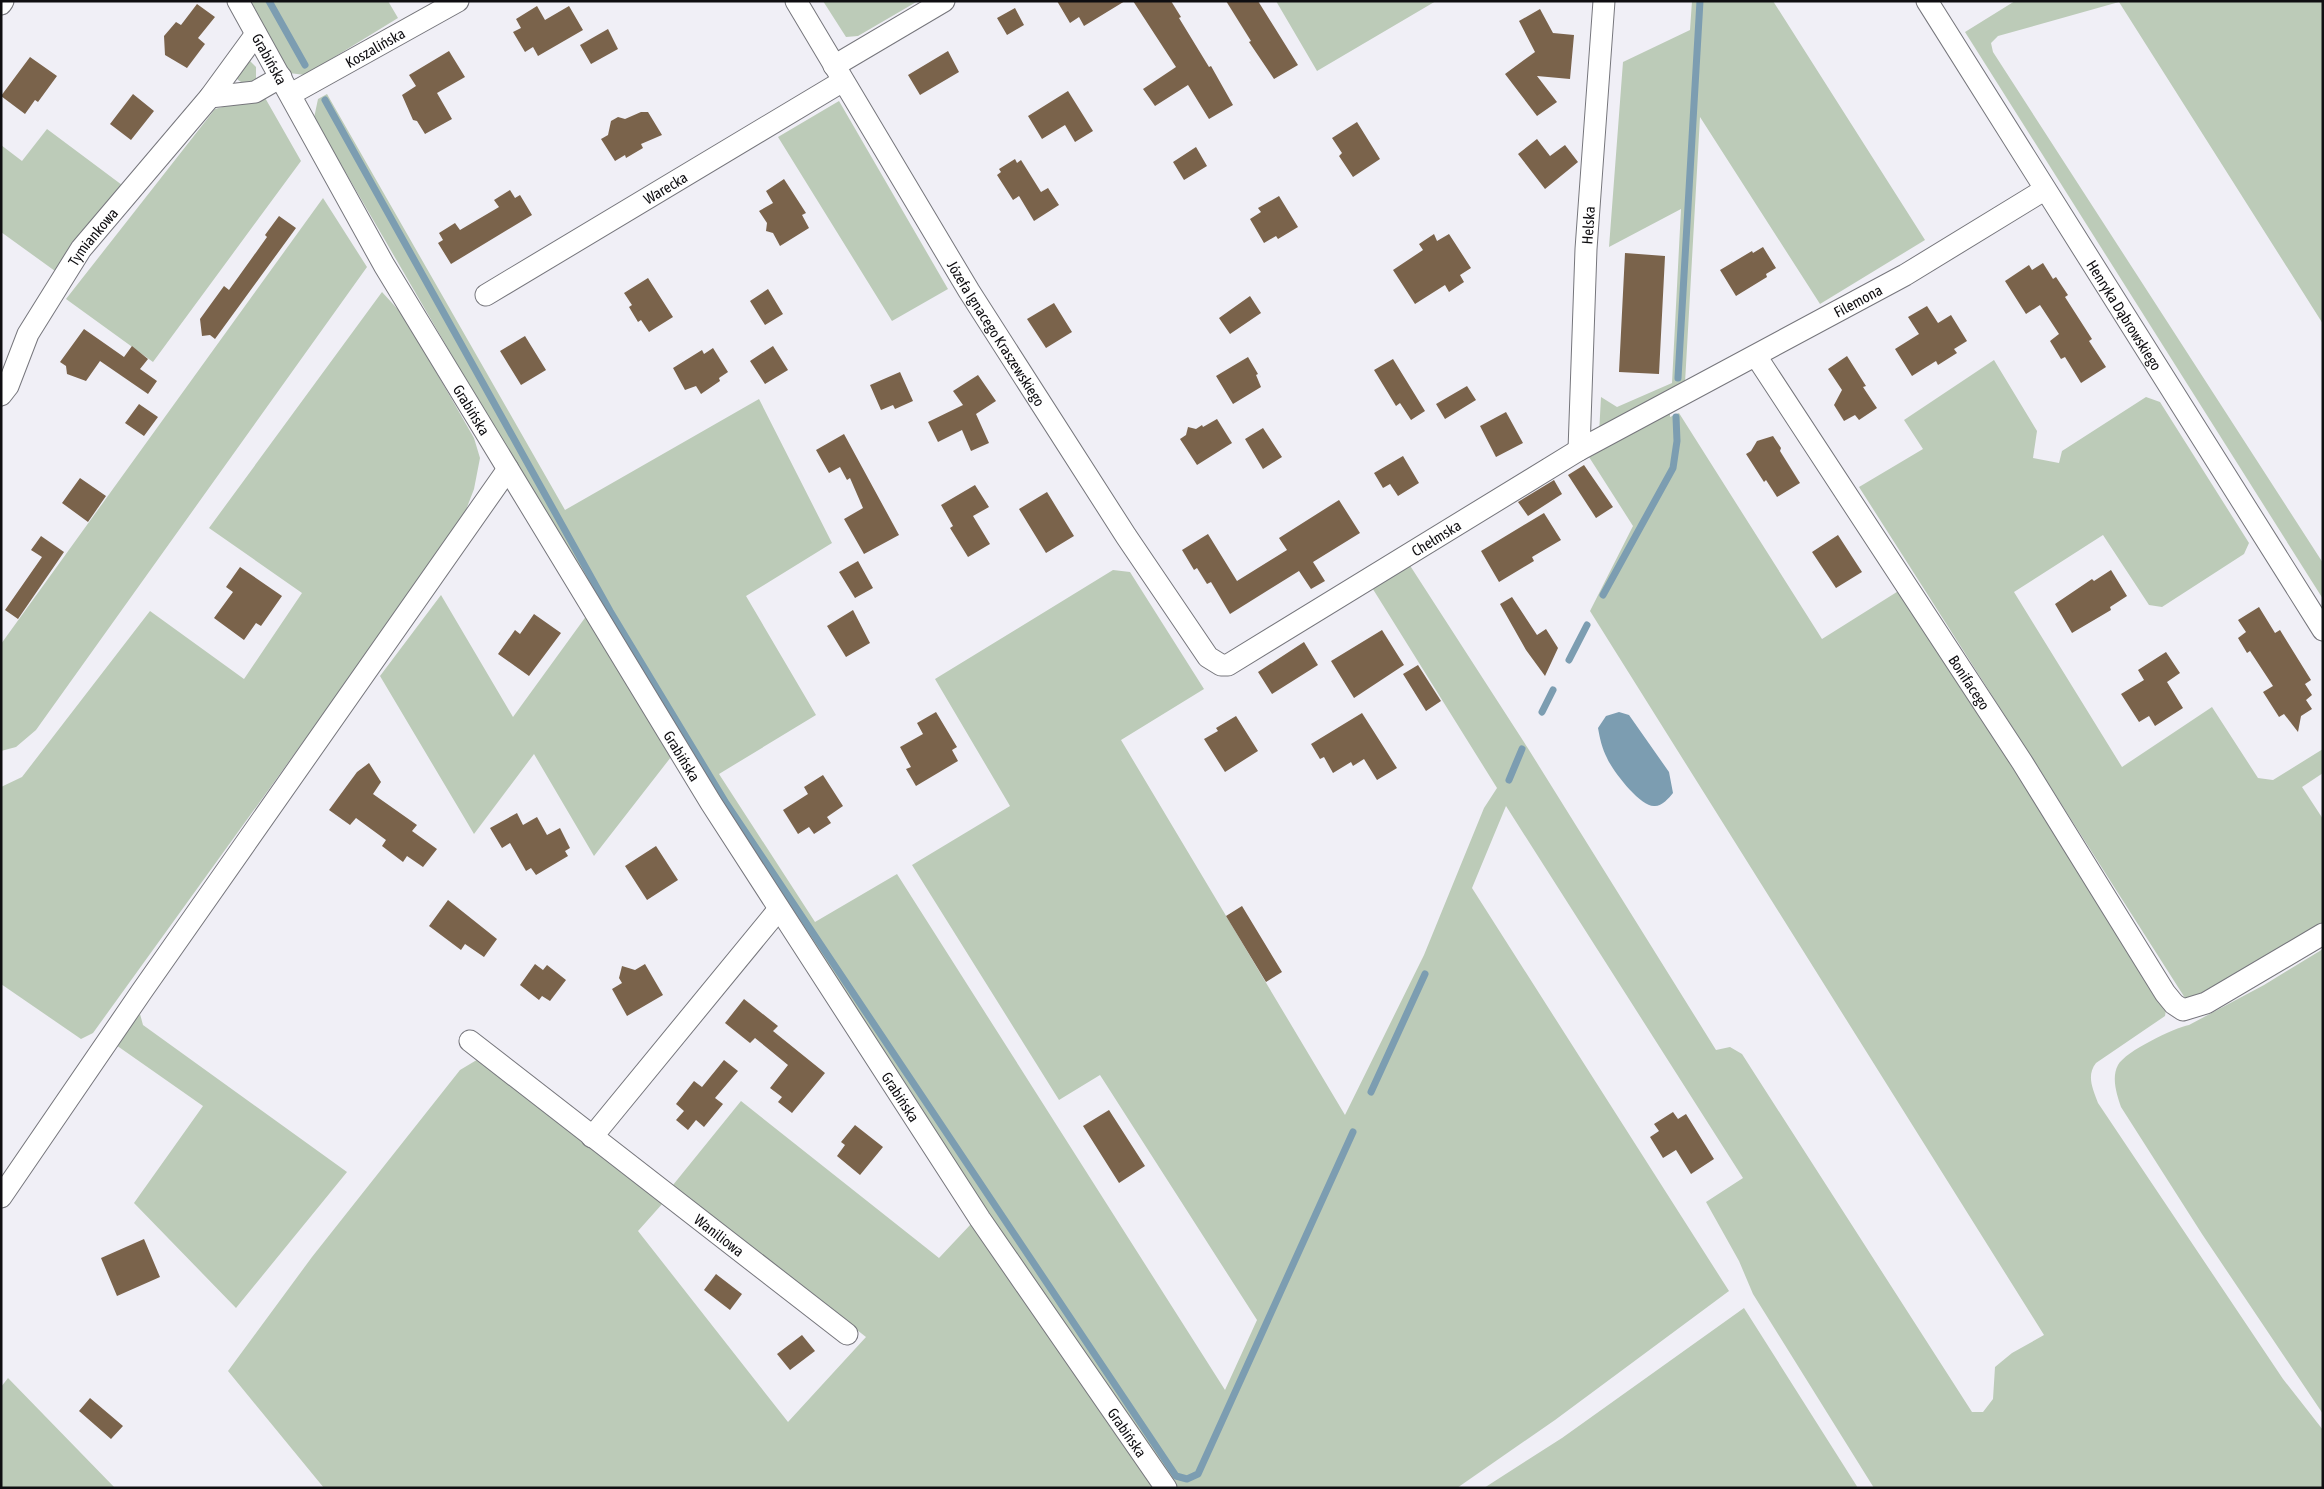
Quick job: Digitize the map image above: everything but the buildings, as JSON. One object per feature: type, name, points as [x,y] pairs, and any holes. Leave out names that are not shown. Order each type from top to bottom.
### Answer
[{"type":"street","name":"Grabińska","points":[[238,1],[384,265],[711,803],[980,1219],[1166,1488]]},
{"type":"street","name":"Koszalińska","points":[[286,86],[458,1]]},
{"type":"street","name":"Józefa Ignacego Kraszewskiego","points":[[796,1],[968,291],[1126,536],[1208,658]]},
{"type":"street","name":"Warecka","points":[[486,295],[839,73],[944,1]]},
{"type":"street","name":"Helska","points":[[1578,450],[1586,249],[1604,1]]},
{"type":"street","name":"Henryka Dąbrowskiego","points":[[1927,1],[2044,190],[2323,630]]},
{"type":"street","name":"Tymiankowa","points":[[1,396],[8,386],[28,334],[81,249],[210,97],[256,34]]},
{"type":"street","points":[[210,97],[286,86]]},
{"type":"street","name":"Filemona","points":[[1667,404],[1905,275],[2044,190]]},
{"type":"street","name":"Bonifacego","points":[[1756,356],[2022,762],[2165,993],[2174,1004],[2183,1010],[2206,1003],[2323,934]]},
{"type":"street","name":"Chełmska","points":[[1208,658],[1221,665],[1228,665],[1578,450],[1667,404]]},
{"type":"street","points":[[1,1197],[142,991],[508,469]]},
{"type":"street","points":[[592,1137],[779,909]]},
{"type":"street","name":"Waniliowa","points":[[470,1041],[847,1334]]},
{"type":"green space","points":[[248,1],[388,1],[398,18],[305,75],[289,73]]},
{"type":"green space","points":[[823,1],[918,1],[858,36],[846,37]]},
{"type":"green space","points":[[1276,1],[1436,1],[1317,71]]},
{"type":"green space","points":[[1692,1],[1773,1],[1925,240],[1820,304],[1700,117],[1685,383],[1599,434],[1601,397],[1617,407],[1672,383],[1681,209],[1609,247],[1623,62],[1690,30]]},
{"type":"green space","points":[[2015,1],[2323,1],[2323,324],[2119,2],[1998,36],[1991,43],[1993,52],[2323,563],[2323,599],[1965,32]]},
{"type":"green space","points":[[248,59],[256,67],[256,79],[249,82],[240,82],[234,74]]},
{"type":"green space","points":[[327,94],[565,510],[759,399],[832,543],[746,596],[816,715],[719,774],[815,922],[897,874],[1225,1390],[1257,1320],[1100,1075],[1059,1100],[912,865],[1010,806],[935,679],[1113,570],[1130,572],[1204,689],[1121,740],[1345,1115],[1424,955],[1484,808],[1497,788],[1371,586],[1409,564],[1529,750],[1716,1050],[1730,1047],[1742,1054],[1972,1412],[1983,1412],[1993,1399],[1995,1367],[2012,1353],[2044,1335],[1590,611],[1633,526],[1589,457],[1670,410],[1670,417],[1679,413],[1822,639],[1900,590],[2150,983],[2166,1010],[2165,1016],[2096,1063],[2091,1073],[2094,1093],[2098,1103],[2283,1379],[2323,1430],[2323,1488],[1874,1488],[1753,1294],[1739,1261],[1706,1202],[1743,1178],[1506,806],[1472,888],[1729,1291],[1555,1420],[1457,1488],[1176,1488],[1167,1481],[812,950],[544,514],[314,118],[318,99]]},
{"type":"green space","points":[[264,96],[301,161],[153,362],[66,299],[215,109]]},
{"type":"green space","points":[[839,101],[948,289],[892,321],[778,137]]},
{"type":"green space","points":[[47,129],[122,185],[55,271],[1,232],[1,145],[22,161]]},
{"type":"green space","points":[[323,198],[367,267],[36,730],[16,747],[1,751],[1,644]]},
{"type":"green space","points":[[382,292],[404,316],[474,438],[480,458],[474,489],[461,523],[93,1033],[81,1039],[1,984],[1,787],[22,777],[150,611],[244,679],[302,593],[209,528]]},
{"type":"green space","points":[[1994,360],[2037,431],[2033,458],[2059,463],[2062,451],[2146,397],[2160,402],[2249,543],[2244,554],[2162,607],[2149,605],[2103,535],[2014,592],[2122,767],[2212,707],[2258,778],[2273,780],[2323,749],[2323,773],[2302,787],[2323,819],[2323,927],[2195,999],[2185,998],[1859,487],[1923,449],[1904,420]]},
{"type":"green space","points":[[441,595],[513,717],[587,615],[671,757],[594,856],[534,754],[474,834],[380,676]]},
{"type":"green space","points":[[2323,949],[2323,1414],[2202,1234],[2121,1107],[2116,1092],[2115,1075],[2118,1065],[2130,1053],[2162,1035],[2189,1025],[2264,985]]},
{"type":"green space","points":[[140,1014],[143,1025],[347,1172],[236,1308],[134,1203],[203,1106],[116,1045]]},
{"type":"green space","points":[[480,1058],[663,1203],[638,1231],[788,1422],[866,1337],[673,1185],[741,1101],[939,1258],[971,1224],[1155,1488],[324,1488],[228,1371],[312,1257],[460,1070]]},
{"type":"green space","points":[[1744,1308],[1858,1488],[1484,1488],[1562,1438]]},
{"type":"green space","points":[[8,1378],[115,1488],[1,1488],[1,1387]]},
{"type":"water","points":[[1619,712],[1629,715],[1669,772],[1673,793],[1660,805],[1649,805],[1635,795],[1615,771],[1605,754],[1598,728],[1606,716]]},
{"type":"waterway","points":[[269,1],[305,65]]},
{"type":"waterway","points":[[1678,378],[1700,1]]},
{"type":"waterway","points":[[325,100],[610,611],[726,803],[1176,1476],[1187,1479],[1198,1474],[1353,1132]]},
{"type":"waterway","points":[[1603,595],[1673,468],[1677,441],[1676,417]]},
{"type":"waterway","points":[[1569,660],[1587,625]]},
{"type":"waterway","points":[[1542,712],[1553,690]]},
{"type":"waterway","points":[[1509,780],[1522,749]]},
{"type":"waterway","points":[[1371,1092],[1425,974]]}]
